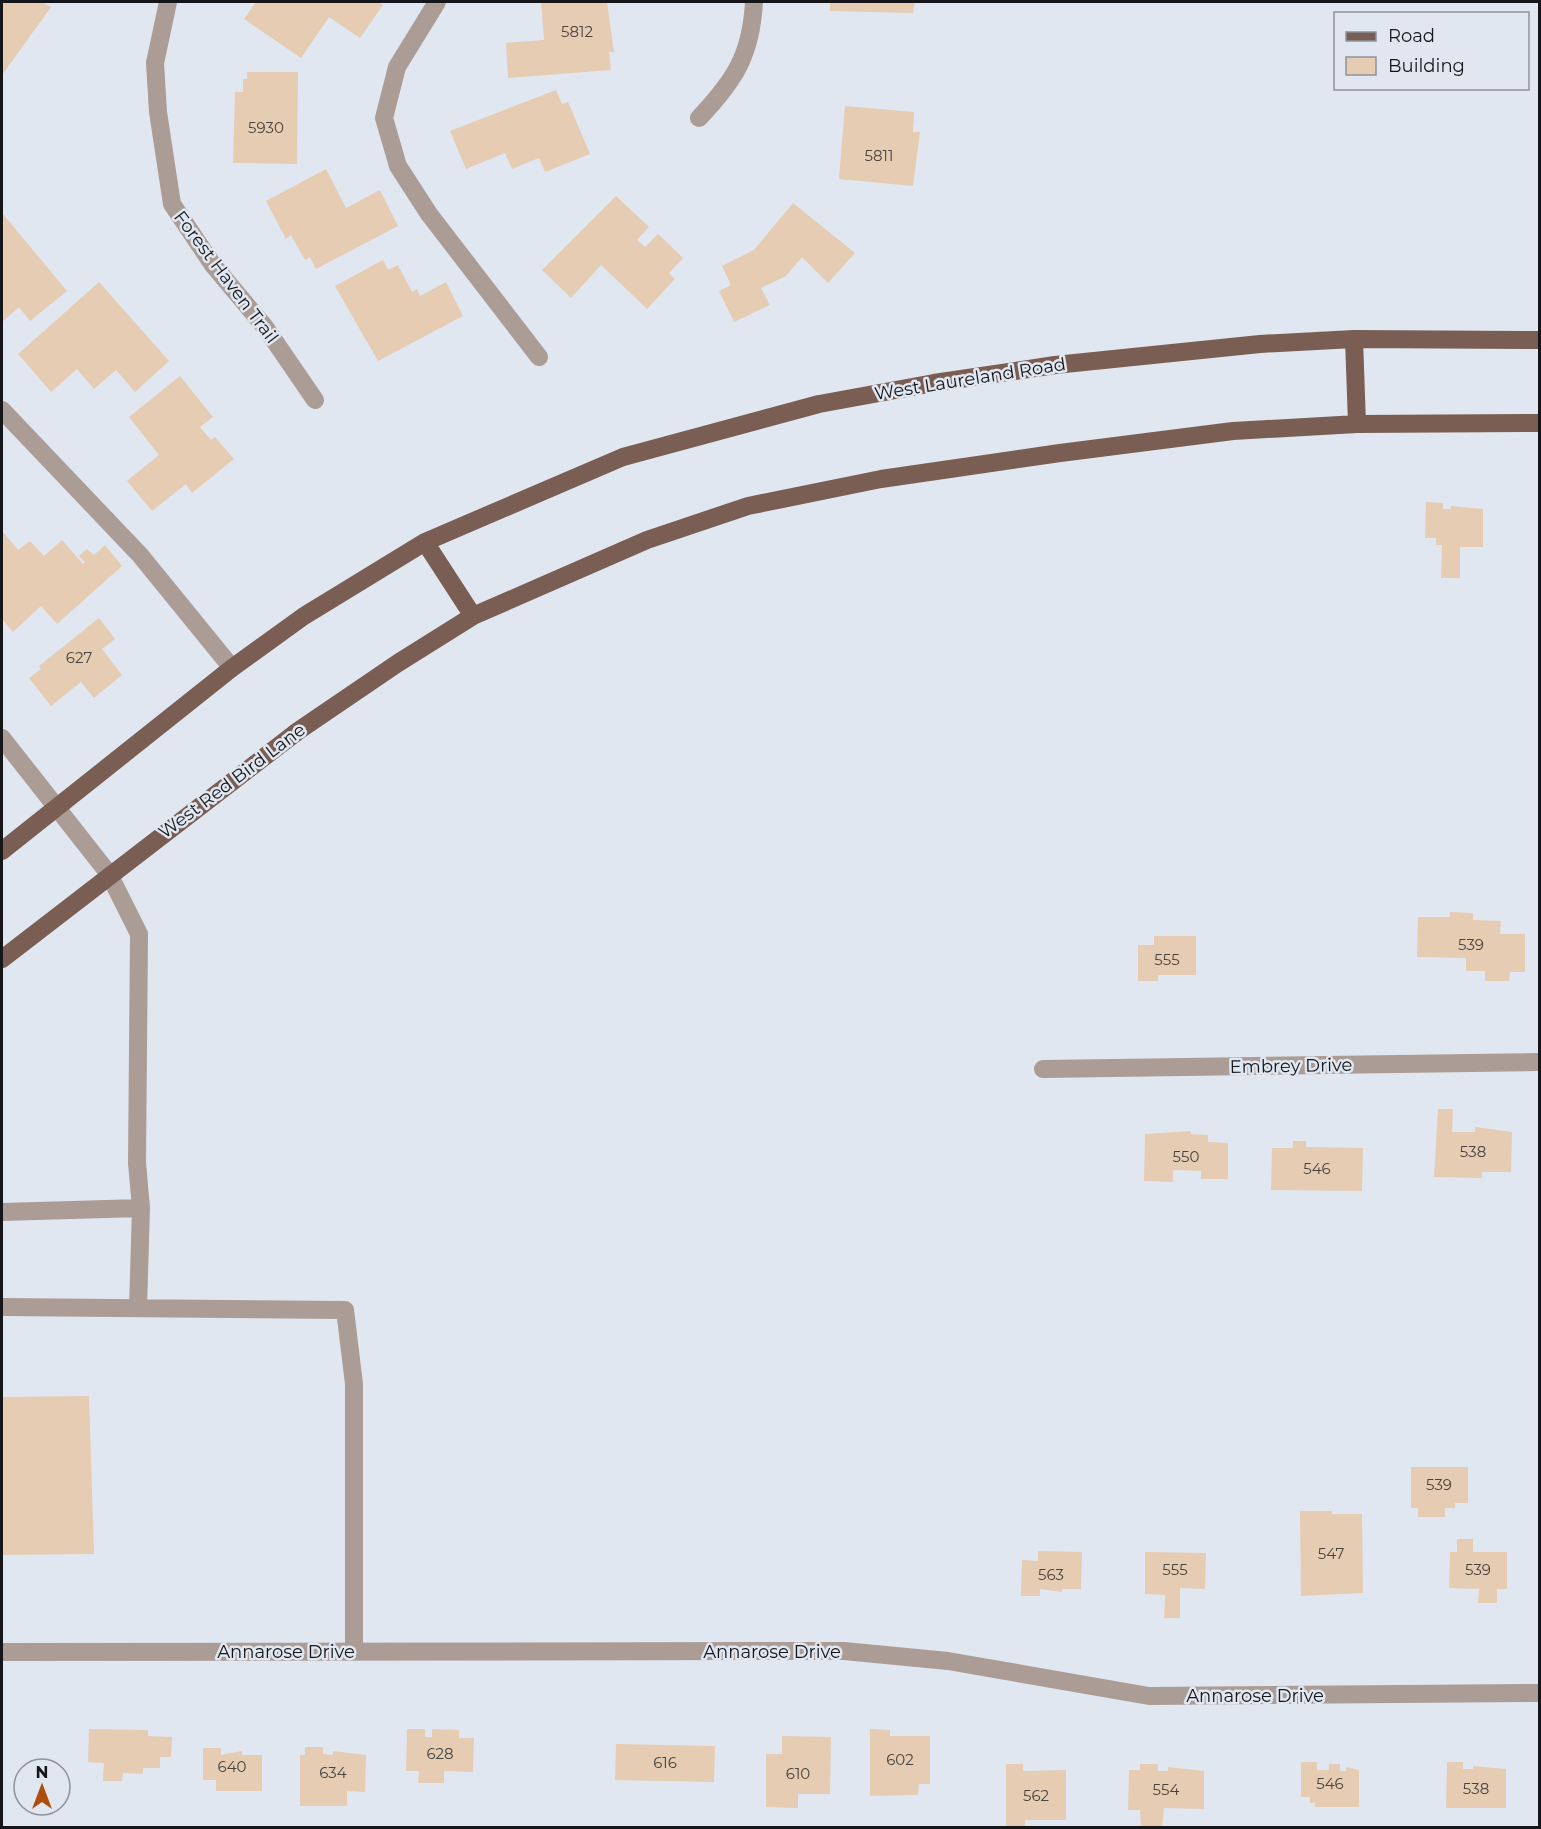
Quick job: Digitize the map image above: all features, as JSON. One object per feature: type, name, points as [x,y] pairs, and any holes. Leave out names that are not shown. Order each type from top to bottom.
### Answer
[{"type":"main road","name":"West Laureland Road","points":[[425,542],[623,457],[819,404],[934,382],[1055,365],[1260,344],[1354,339],[1539,340]]},
{"type":"main road","points":[[1354,339],[1357,424]]},
{"type":"main road","points":[[2,850],[232,668],[304,616],[425,542],[473,616],[647,540],[748,506],[880,479],[1233,431],[1357,424],[1539,423]]},
{"type":"main road","name":"West Red Bird Lane","points":[[2,959],[109,874],[298,731],[473,616]]},
{"type":"street","name":"Forest Haven Trail","points":[[168,2],[155,63],[158,112],[172,204],[213,265],[265,327],[315,400]]},
{"type":"street","points":[[437,2],[397,67],[384,118],[398,166],[423,204],[539,357]]},
{"type":"street","points":[[699,118],[727,89],[745,57],[753,25],[754,2]]},
{"type":"street","points":[[2,410],[140,555],[232,668]]},
{"type":"street","points":[[2,738],[109,874],[139,934],[137,1163],[141,1208],[138,1308]]},
{"type":"street","name":"Embrey Drive","points":[[1043,1069],[1539,1062]]},
{"type":"street","points":[[2,1212],[141,1208]]},
{"type":"street","points":[[2,1307],[345,1310],[354,1384],[354,1652]]},
{"type":"street","name":"Annarose Drive","points":[[2,1652],[844,1651],[948,1660],[1149,1696],[1539,1693]]},
{"type":"building","points":[[2,2],[42,2],[51,7],[2,75]]},
{"type":"building","points":[[256,2],[377,2],[383,5],[360,38],[329,17],[301,58],[244,19]]},
{"type":"building","points":[[541,2],[607,2],[614,52],[609,52],[611,70],[508,78],[506,43],[544,40]]},
{"type":"building","points":[[830,2],[915,2],[913,13],[830,11]]},
{"type":"building","points":[[247,72],[298,72],[297,164],[233,163],[235,92],[243,92],[243,79],[247,79]]},
{"type":"building","points":[[556,90],[562,104],[568,102],[590,154],[545,172],[539,158],[512,169],[505,153],[466,169],[450,131]]},
{"type":"building","points":[[845,106],[914,112],[913,132],[920,132],[913,186],[839,179]]},
{"type":"building","points":[[326,169],[346,208],[380,190],[398,226],[316,269],[310,257],[305,260],[291,235],[286,239],[266,201]]},
{"type":"building","points":[[616,196],[649,227],[637,240],[645,247],[658,234],[683,258],[669,273],[675,279],[647,309],[601,265],[571,298],[542,270]]},
{"type":"building","points":[[793,203],[855,253],[828,283],[802,257],[786,276],[761,288],[770,305],[734,322],[719,291],[731,285],[722,266],[754,250]]},
{"type":"building","points":[[3,214],[67,291],[30,321],[19,307],[2,322]]},
{"type":"building","points":[[383,260],[388,270],[398,265],[412,292],[417,289],[420,296],[446,282],[463,316],[378,361],[335,286]]},
{"type":"building","points":[[99,282],[169,361],[135,392],[116,370],[94,389],[77,369],[51,392],[18,354]]},
{"type":"building","points":[[180,376],[213,417],[200,427],[211,440],[215,437],[234,459],[192,493],[186,484],[152,511],[127,481],[159,455],[129,417]]},
{"type":"building","points":[[1426,502],[1443,503],[1443,509],[1451,509],[1451,506],[1483,509],[1483,547],[1460,547],[1460,578],[1441,578],[1442,545],[1436,545],[1436,538],[1425,538]]},
{"type":"building","points":[[2,531],[18,550],[30,541],[44,556],[62,540],[83,564],[85,562],[79,556],[87,549],[94,555],[105,545],[122,566],[57,624],[41,606],[13,632],[2,619]]},
{"type":"building","points":[[99,618],[115,639],[102,649],[122,675],[94,698],[81,682],[51,706],[29,678],[41,669],[39,666]]},
{"type":"building","points":[[1450,912],[1473,913],[1473,920],[1501,921],[1500,934],[1525,934],[1525,972],[1510,972],[1509,981],[1485,981],[1485,971],[1466,971],[1466,958],[1417,957],[1418,917],[1450,917]]},
{"type":"building","points":[[1154,936],[1196,936],[1196,975],[1158,975],[1158,981],[1138,981],[1138,945],[1154,945]]},
{"type":"building","points":[[1438,1109],[1453,1109],[1452,1132],[1475,1132],[1475,1127],[1512,1132],[1511,1172],[1482,1172],[1482,1178],[1434,1177]]},
{"type":"building","points":[[1191,1131],[1191,1134],[1208,1135],[1208,1142],[1228,1143],[1228,1179],[1201,1179],[1201,1171],[1173,1170],[1173,1182],[1144,1181],[1145,1134]]},
{"type":"building","points":[[1293,1141],[1306,1141],[1306,1147],[1363,1148],[1362,1191],[1271,1190],[1272,1148],[1293,1148]]},
{"type":"building","points":[[89,1396],[94,1554],[2,1555],[2,1397]]},
{"type":"building","points":[[1411,1467],[1468,1467],[1468,1503],[1455,1503],[1455,1508],[1445,1508],[1445,1517],[1418,1517],[1418,1508],[1411,1508]]},
{"type":"building","points":[[1300,1511],[1362,1514],[1363,1593],[1301,1596]]},
{"type":"building","points":[[1457,1539],[1473,1539],[1473,1552],[1507,1552],[1507,1589],[1497,1589],[1497,1603],[1478,1603],[1479,1589],[1449,1588],[1450,1552],[1457,1552]]},
{"type":"building","points":[[1038,1551],[1082,1552],[1081,1589],[1062,1589],[1062,1592],[1040,1589],[1040,1596],[1021,1596],[1022,1560],[1038,1561]]},
{"type":"building","points":[[1145,1552],[1206,1553],[1205,1589],[1180,1588],[1180,1618],[1164,1618],[1165,1595],[1145,1594]]},
{"type":"building","points":[[89,1729],[148,1730],[148,1736],[172,1737],[171,1757],[160,1757],[160,1768],[143,1768],[143,1774],[123,1773],[122,1781],[103,1781],[104,1763],[88,1762]]},
{"type":"building","points":[[407,1729],[425,1729],[425,1737],[432,1737],[432,1729],[459,1730],[459,1738],[474,1738],[473,1772],[444,1771],[444,1783],[418,1783],[419,1771],[406,1771]]},
{"type":"building","points":[[870,1729],[890,1730],[890,1736],[930,1736],[930,1784],[919,1784],[918,1795],[870,1796]]},
{"type":"building","points":[[782,1736],[831,1737],[830,1794],[798,1794],[798,1808],[766,1807],[766,1754],[782,1754]]},
{"type":"building","points":[[616,1744],[715,1746],[714,1782],[615,1780]]},
{"type":"building","points":[[305,1747],[323,1747],[323,1754],[333,1755],[333,1751],[366,1755],[365,1792],[347,1791],[347,1806],[300,1806],[300,1755],[305,1755]]},
{"type":"building","points":[[203,1748],[221,1748],[221,1755],[242,1751],[242,1755],[262,1755],[262,1791],[216,1791],[216,1780],[203,1780]]},
{"type":"building","points":[[1301,1762],[1317,1762],[1317,1770],[1329,1770],[1329,1764],[1340,1764],[1340,1771],[1346,1771],[1346,1767],[1359,1770],[1359,1807],[1315,1807],[1315,1803],[1310,1803],[1310,1797],[1301,1797]]},
{"type":"building","points":[[1447,1762],[1463,1762],[1463,1769],[1473,1769],[1473,1766],[1506,1769],[1506,1808],[1446,1808]]},
{"type":"building","points":[[1006,1764],[1023,1764],[1023,1771],[1066,1770],[1066,1820],[1025,1820],[1025,1828],[1006,1828]]},
{"type":"building","points":[[1140,1764],[1158,1764],[1158,1771],[1168,1771],[1168,1767],[1204,1771],[1204,1809],[1164,1808],[1162,1828],[1141,1828],[1140,1810],[1128,1810],[1129,1770],[1140,1770]]}]
